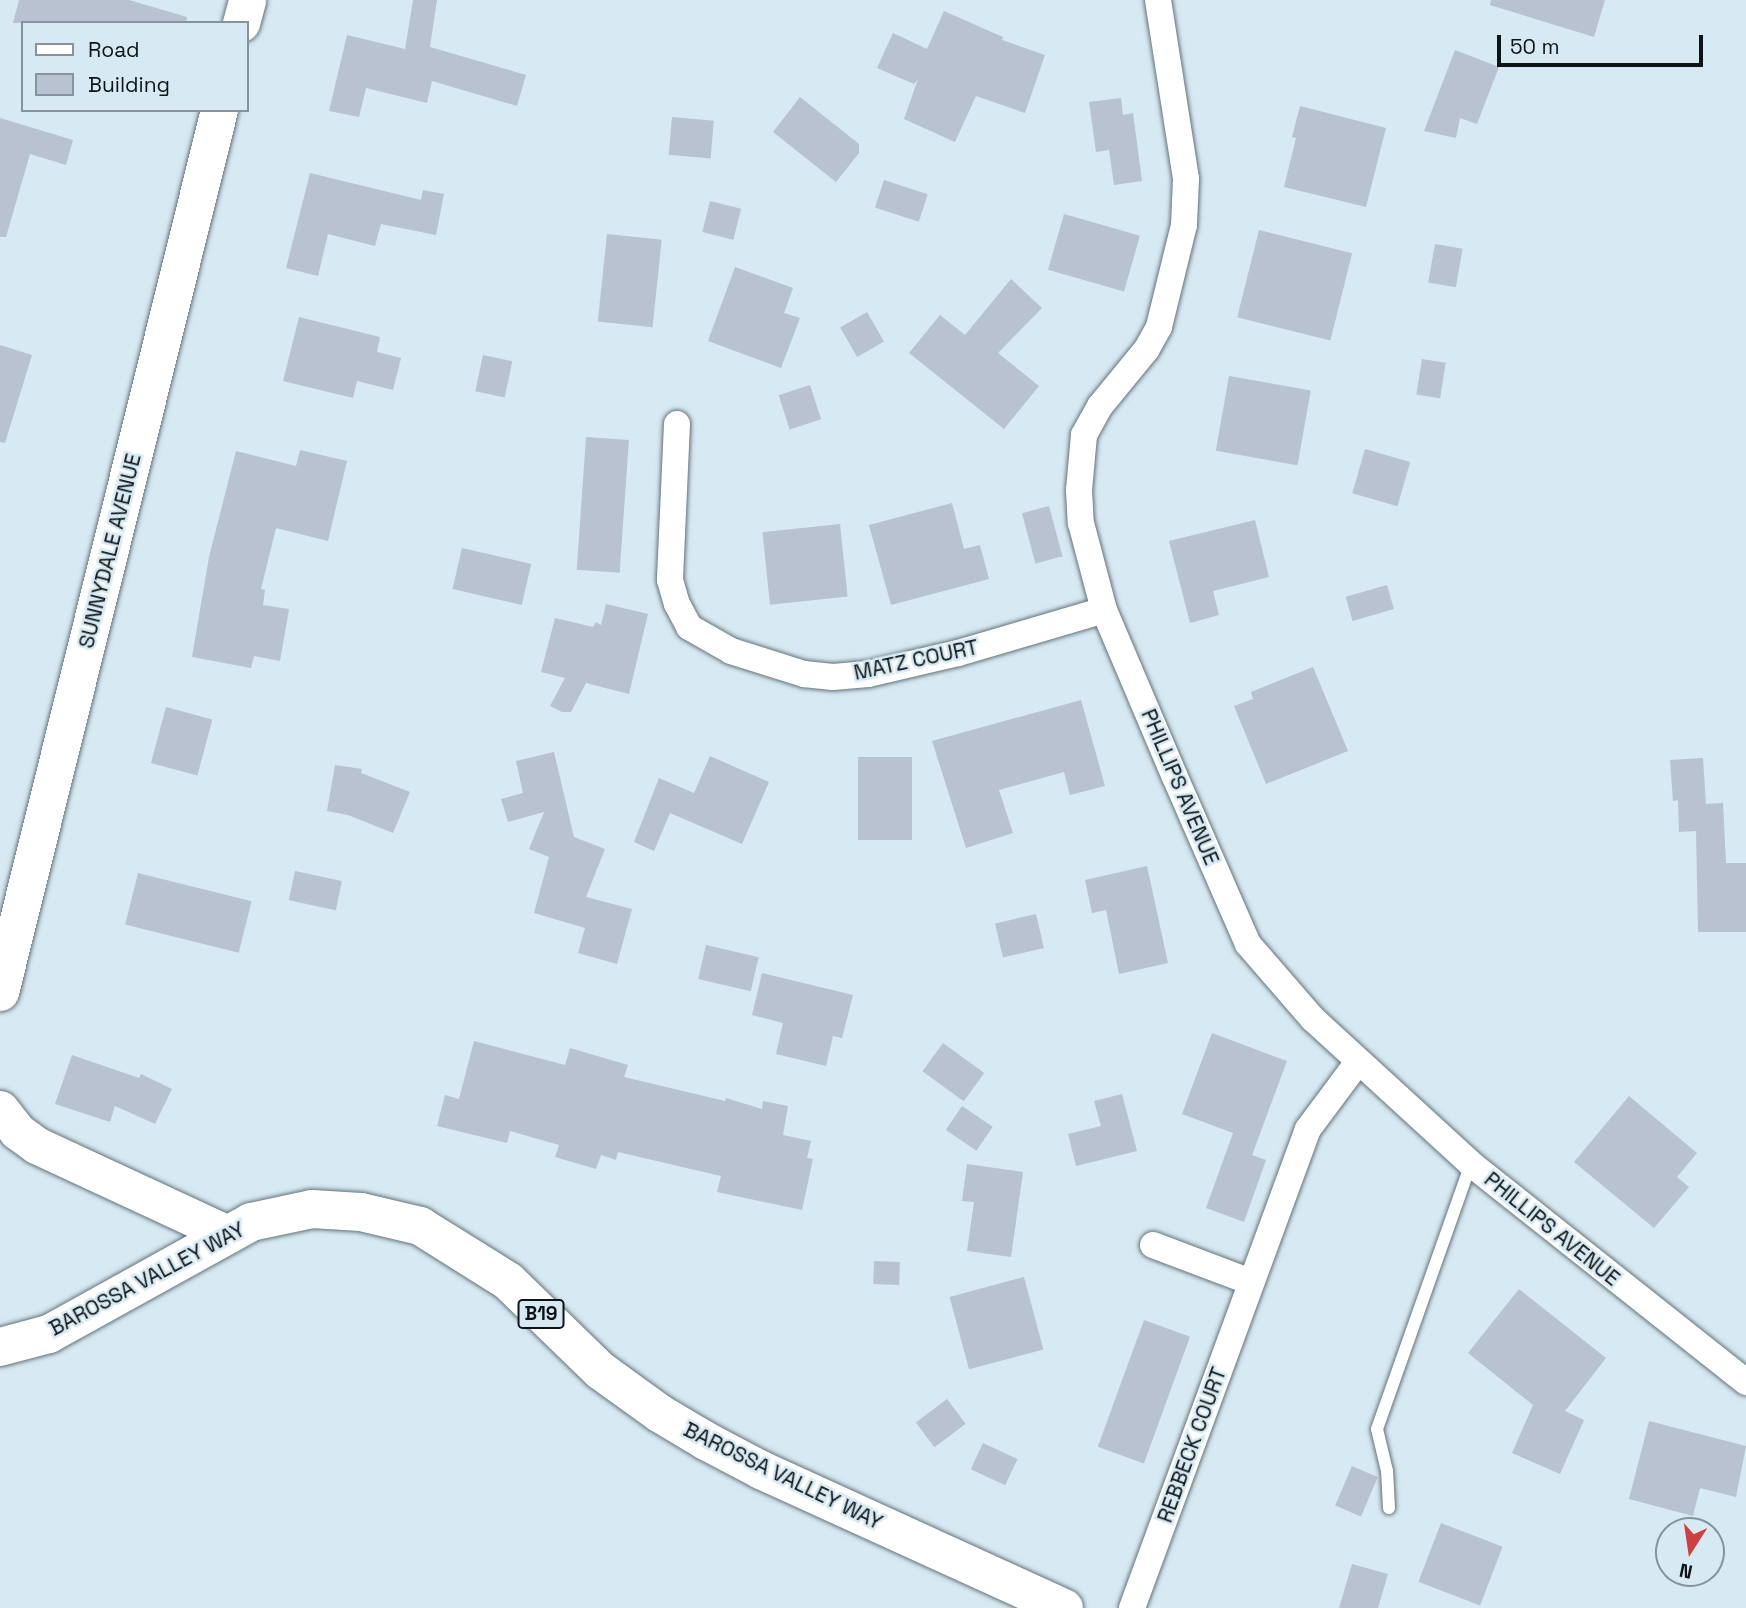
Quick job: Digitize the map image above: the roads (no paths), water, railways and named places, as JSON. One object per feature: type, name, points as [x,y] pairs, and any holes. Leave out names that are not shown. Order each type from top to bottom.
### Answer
[{"type":"main road","name":"BAROSSA VALLEY WAY","points":[[0,1347],[49,1334],[251,1222],[312,1209],[361,1212],[420,1226],[508,1282],[601,1371],[659,1413],[706,1441],[761,1470],[1064,1608]]},
{"type":"street","points":[[242,21],[247,0]]},
{"type":"street","name":"PHILLIPS AVENUE","points":[[1158,0],[1186,179],[1184,225],[1158,327],[1146,350],[1100,406],[1084,435],[1079,462],[1081,523],[1104,610],[1248,944],[1313,1019],[1471,1164],[1746,1382]]},
{"type":"street","name":"SUNNYDALE AVENUE","points":[[0,992],[219,112]]},
{"type":"street","name":"MATZ COURT","points":[[677,424],[670,580],[689,627],[731,651],[804,674],[833,677],[868,674],[958,653],[1104,610]]},
{"type":"street","name":"REBBECK COURT","points":[[1132,1608],[1308,1129],[1358,1062]]},
{"type":"street","points":[[0,1109],[17,1131],[36,1145],[228,1234]]},
{"type":"street","points":[[1153,1245],[1251,1282]]},
{"type":"lane","points":[[1389,1508],[1387,1471],[1377,1429],[1471,1164]]}]
